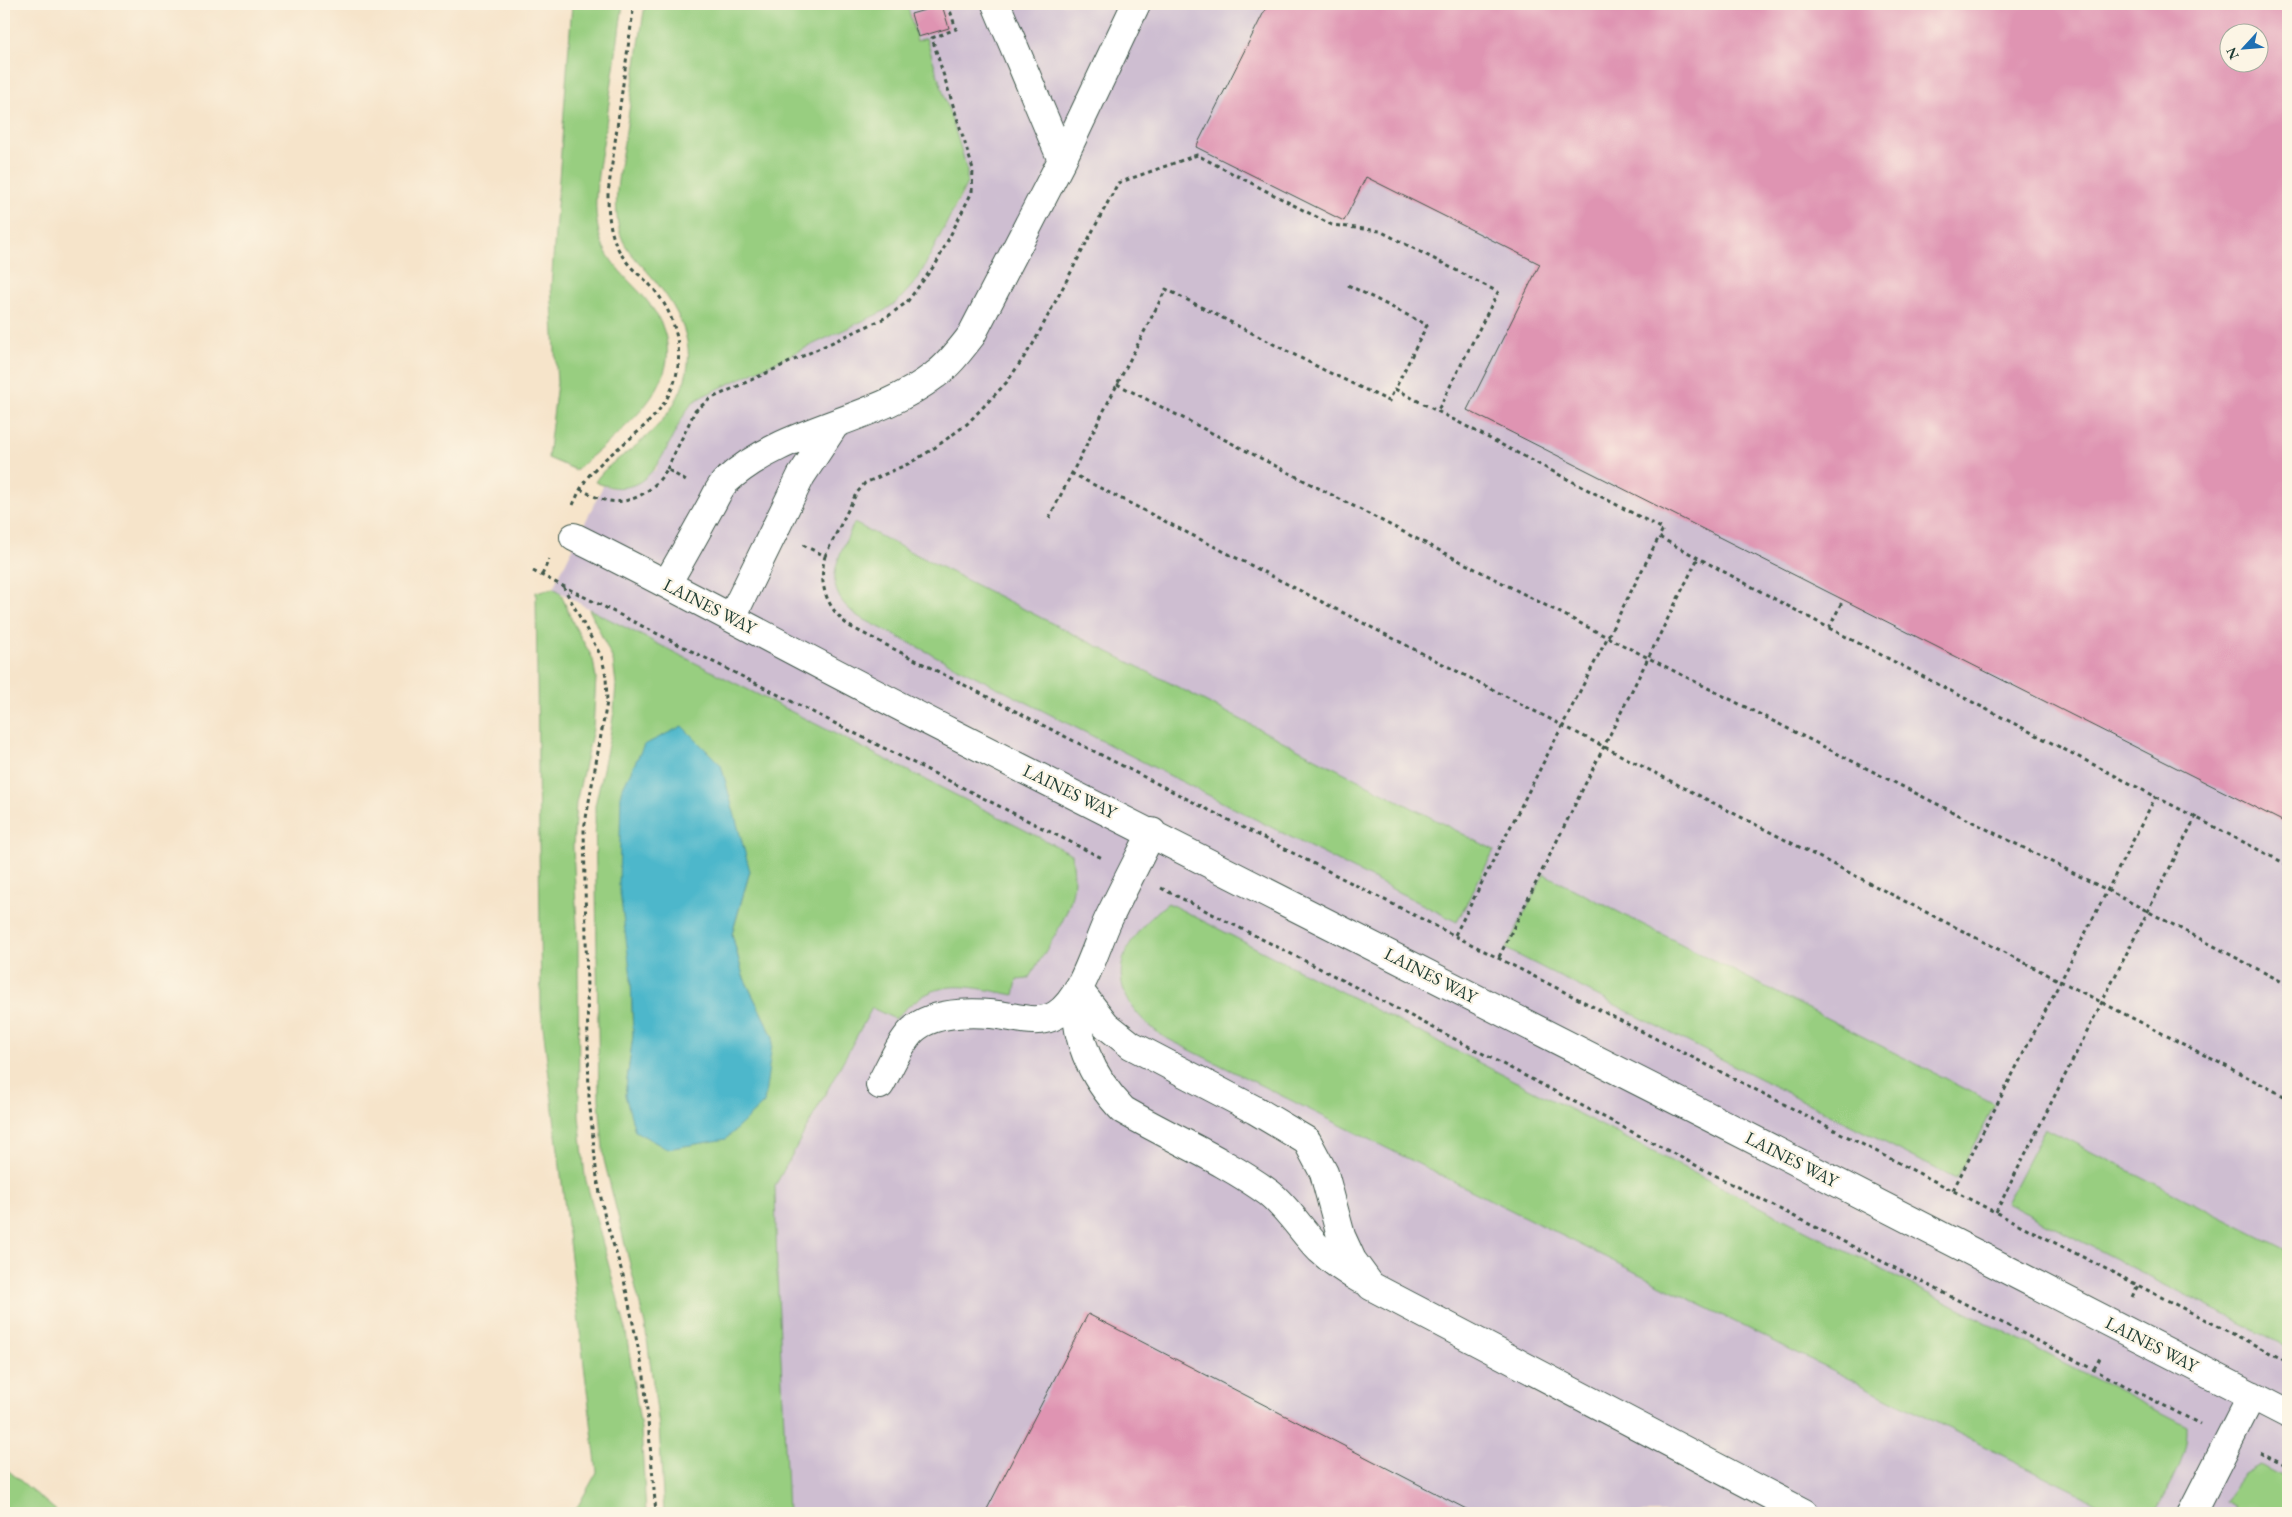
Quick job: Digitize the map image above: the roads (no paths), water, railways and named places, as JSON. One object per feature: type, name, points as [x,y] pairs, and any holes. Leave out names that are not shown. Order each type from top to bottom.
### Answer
[{"type":"street","points":[[996,4],[1062,160]]},
{"type":"street","points":[[667,583],[724,482],[750,461],[791,440],[834,426],[918,388],[937,374],[971,336],[1062,160],[1136,4]]},
{"type":"street","points":[[732,617],[776,532],[801,476],[834,426]]},
{"type":"street","name":"LAINES WAY","points":[[574,537],[667,583],[947,730],[1152,832],[2288,1414]]},
{"type":"street","points":[[880,1085],[912,1030],[925,1022],[973,1012],[1021,1020],[1044,1019],[1055,1015],[1067,1006],[1078,989],[1108,920],[1152,832]]},
{"type":"street","points":[[1078,989],[1106,1025],[1131,1045],[1255,1110],[1307,1141],[1324,1172],[1341,1236],[1352,1260],[1371,1286]]},
{"type":"street","points":[[1078,989],[1076,1006],[1081,1042],[1094,1071],[1109,1095],[1118,1105],[1137,1118],[1244,1176],[1271,1195],[1296,1220],[1320,1250],[1343,1269],[1371,1286],[1804,1513]]},
{"type":"street","points":[[2192,1513],[2252,1395]]},
{"type":"water","points":[[682,726],[721,765],[750,871],[732,934],[743,976],[773,1037],[764,1103],[726,1139],[667,1149],[635,1131],[625,1095],[633,1036],[631,977],[619,885],[621,791],[644,745]]}]
